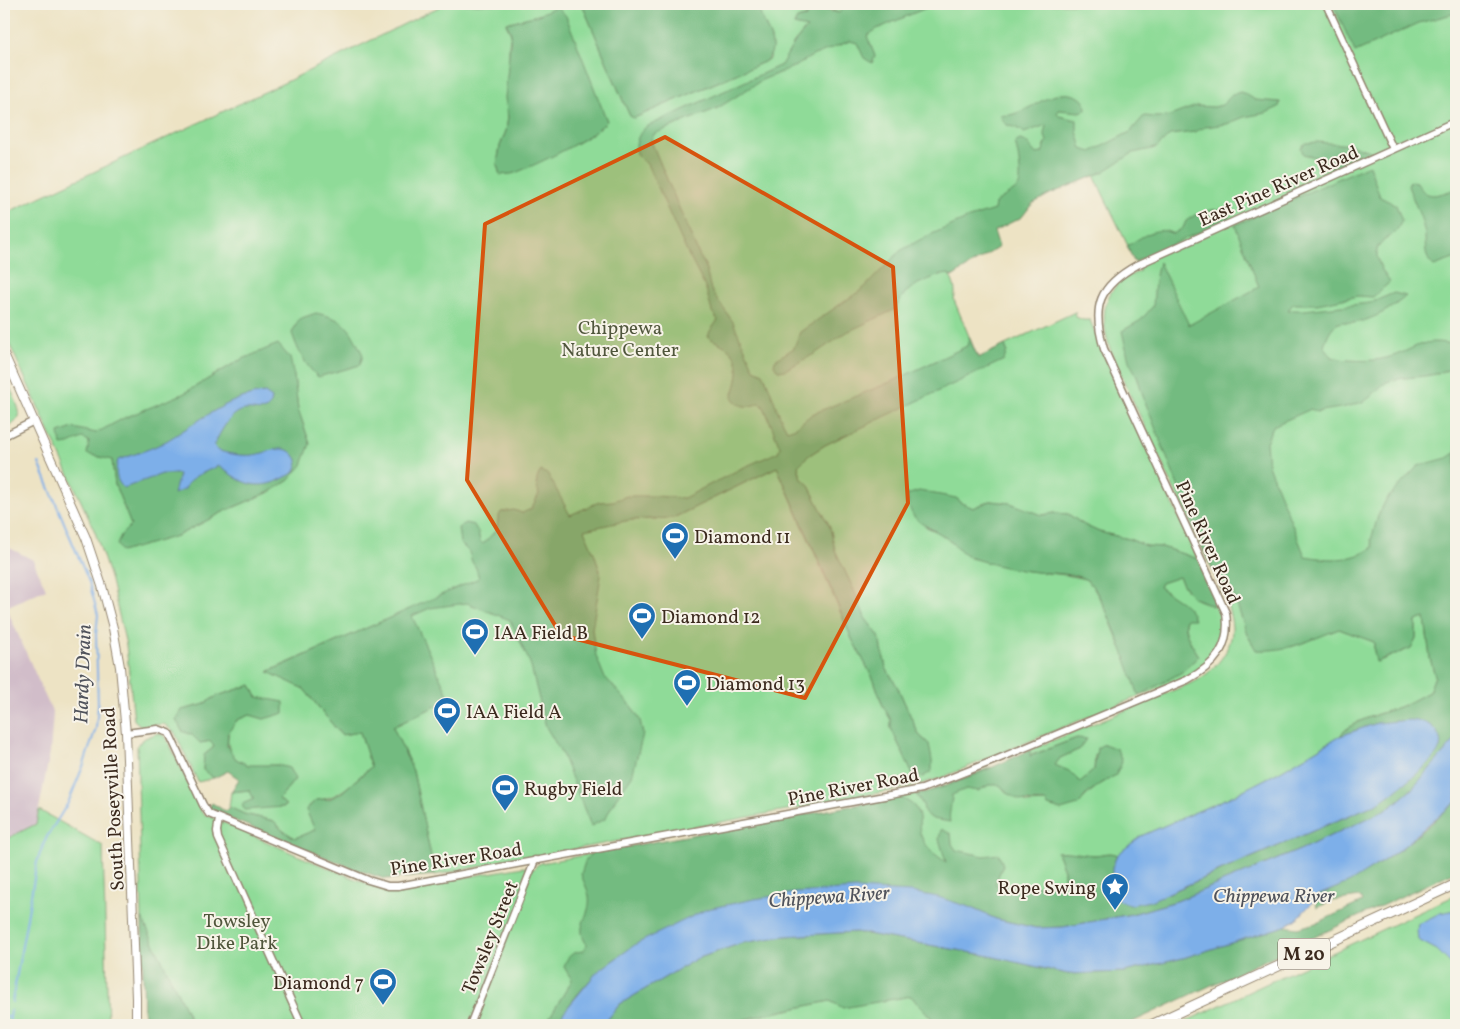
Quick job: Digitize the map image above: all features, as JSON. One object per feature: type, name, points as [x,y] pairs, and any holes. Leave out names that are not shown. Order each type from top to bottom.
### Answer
[{"type":"highway","name":"M 20","points":[[1152,1025],[1456,884]]},
{"type":"main road","name":"South Poseyville Road","points":[[4,354],[86,538],[102,586],[118,654],[126,733],[136,1025]]},
{"type":"street","points":[[1326,4],[1393,149]]},
{"type":"street","name":"East Pine River Road","points":[[1114,280],[1137,265],[1456,121]]},
{"type":"street","name":"Pine River Road","points":[[126,733],[158,729],[169,734],[209,814],[368,880],[388,886],[398,886],[922,789],[1187,680],[1201,673],[1219,655],[1228,628],[1226,613],[1104,349],[1098,326],[1098,311],[1106,289],[1114,280]]},
{"type":"street","points":[[4,436],[34,421]]},
{"type":"street","points":[[219,819],[218,838],[302,1025]]},
{"type":"street","name":"Towsley Street","points":[[470,1025],[535,860]]},
{"type":"highlighted area","points":[[665,137],[893,267],[908,503],[805,698],[561,635],[467,480],[485,224]]},
{"type":"shaded area","points":[[4,545],[33,560],[46,589],[6,607],[53,714],[50,752],[36,824],[4,840]]},
{"type":"green space","points":[[445,4],[582,4],[624,103],[630,116],[634,118],[770,58],[771,39],[758,10],[758,4],[847,4],[839,13],[830,9],[797,19],[794,25],[807,27],[794,43],[787,56],[896,4],[1456,4],[1456,550],[1291,647],[1339,629],[1374,642],[1377,662],[1411,648],[1416,638],[1416,621],[1425,618],[1430,658],[1435,676],[1429,692],[1404,705],[1352,725],[1340,736],[1279,772],[1230,797],[1141,836],[1117,855],[1111,853],[1094,855],[1057,852],[1064,870],[1064,881],[1044,884],[563,1013],[556,1025],[144,1025],[137,745],[145,738],[158,733],[163,735],[168,741],[202,813],[299,856],[383,890],[398,889],[523,867],[534,869],[541,863],[927,792],[991,767],[1000,785],[1006,792],[1027,803],[1046,802],[1078,805],[1095,788],[1116,775],[1095,755],[1094,770],[1081,783],[1068,771],[1054,766],[1060,758],[1080,749],[1077,738],[1029,756],[1030,750],[1196,681],[1216,666],[1226,652],[1231,636],[1231,617],[1221,589],[1118,369],[1109,345],[1104,321],[1108,298],[1115,287],[1125,278],[1140,271],[1089,165],[935,256],[953,282],[955,288],[954,300],[978,358],[678,509],[587,528],[630,520],[673,518],[777,467],[852,639],[874,680],[883,706],[891,720],[891,728],[913,775],[929,744],[919,735],[897,686],[886,668],[879,636],[865,618],[835,550],[830,527],[808,484],[801,478],[798,466],[808,456],[825,445],[1007,351],[1005,345],[1075,312],[1076,317],[1090,320],[1108,364],[1198,559],[1162,547],[1146,546],[1129,539],[1099,532],[1068,514],[1042,515],[1010,503],[990,501],[973,508],[956,498],[926,527],[940,533],[970,558],[1028,571],[1085,579],[1092,585],[1106,610],[1121,647],[1199,656],[1189,638],[1185,624],[1186,619],[1176,599],[1159,587],[1161,583],[1179,577],[1183,585],[1195,598],[1212,606],[1216,598],[1219,607],[1222,624],[1220,639],[1213,654],[1200,668],[1168,685],[941,778],[911,787],[435,875],[413,771],[393,727],[450,699],[408,610],[269,671],[304,689],[341,735],[360,732],[371,767],[340,793],[325,799],[316,800],[306,809],[315,830],[295,838],[282,830],[274,821],[244,814],[229,807],[231,792],[249,790],[256,800],[263,805],[283,807],[286,805],[279,799],[295,779],[278,765],[247,765],[238,761],[232,755],[228,739],[229,731],[233,724],[240,718],[249,715],[264,719],[273,701],[257,697],[251,685],[217,696],[202,705],[182,710],[182,731],[192,735],[200,743],[211,741],[214,747],[204,755],[203,770],[214,778],[198,782],[175,733],[164,724],[141,726],[134,720],[126,645],[111,581],[95,532],[4,332],[4,214],[288,81]],"holes":[[[557,7],[607,121],[597,130],[571,146],[542,160],[500,175],[497,164],[508,117],[506,82],[509,70],[511,33],[506,23],[538,15]],[[238,361],[294,376],[298,409],[310,444],[289,480],[272,491],[225,511],[177,536],[131,525],[115,485],[112,460],[158,405],[183,394]]]},
{"type":"green space","points":[[582,4],[758,4],[772,42],[772,49],[770,56],[764,62],[634,118],[630,116],[624,103]]},
{"type":"green space","points":[[847,4],[935,4],[877,29],[867,36],[875,56],[872,63],[864,58],[857,43],[850,41],[812,56],[798,65],[762,80],[718,108],[654,134],[651,141],[699,255],[705,265],[711,290],[733,322],[754,369],[763,373],[787,430],[796,427],[812,414],[893,381],[967,346],[969,337],[978,358],[1005,345],[1007,351],[1004,360],[825,445],[808,456],[798,466],[801,478],[808,484],[830,527],[835,550],[865,618],[879,636],[886,668],[897,686],[919,735],[929,744],[932,771],[923,777],[913,775],[891,728],[891,720],[883,706],[874,680],[852,639],[777,467],[673,518],[630,520],[584,530],[595,555],[601,576],[592,629],[596,656],[604,676],[631,706],[640,720],[643,734],[632,776],[616,798],[605,819],[591,826],[562,754],[546,727],[530,663],[510,620],[467,603],[430,608],[412,616],[450,699],[393,727],[413,771],[435,875],[385,879],[352,868],[216,813],[209,807],[212,803],[225,811],[229,807],[244,814],[274,821],[282,830],[295,838],[315,830],[306,810],[316,800],[329,799],[341,793],[371,767],[360,732],[341,735],[304,689],[268,672],[479,578],[469,552],[460,543],[458,528],[465,523],[474,525],[483,544],[497,529],[498,518],[501,512],[514,510],[522,513],[531,509],[539,494],[537,482],[541,471],[548,474],[570,515],[599,502],[613,501],[627,496],[684,498],[778,452],[780,447],[764,407],[759,403],[744,406],[732,397],[738,370],[735,357],[726,347],[708,337],[718,320],[712,312],[706,289],[647,164],[638,156],[636,144],[646,127],[781,65],[794,43],[807,28],[794,25],[797,19],[806,17],[808,11],[819,8],[839,13]]},
{"type":"green space","points":[[1333,4],[1456,4],[1456,13],[1419,23],[1355,52]]},
{"type":"green space","points":[[557,6],[566,16],[607,121],[577,143],[550,157],[515,173],[500,175],[497,165],[508,117],[505,98],[511,33],[506,23],[538,15]]},
{"type":"green space","points":[[1240,92],[1255,100],[1280,102],[1279,107],[1266,113],[1244,117],[1227,124],[1205,127],[1195,132],[1170,135],[1156,148],[1133,153],[1103,172],[1050,194],[1032,204],[1022,217],[994,231],[999,247],[952,277],[949,274],[937,276],[918,284],[905,293],[894,310],[847,332],[816,353],[785,370],[779,371],[774,365],[775,360],[794,348],[800,332],[864,288],[900,251],[925,237],[969,218],[994,210],[995,203],[1018,187],[1020,173],[1015,143],[1020,140],[1026,142],[1036,154],[1042,153],[1047,141],[1044,134],[1046,125],[1024,133],[1005,124],[1000,115],[1016,113],[1056,95],[1071,94],[1079,97],[1084,102],[1086,110],[1080,112],[1059,110],[1057,113],[1059,116],[1077,120],[1077,131],[1082,149],[1091,152],[1130,132],[1144,116],[1170,116],[1196,106],[1214,107],[1222,105],[1232,95]]},
{"type":"green space","points":[[1306,143],[1353,145],[1375,153],[1321,178],[1330,169],[1331,161],[1303,154],[1301,147]]},
{"type":"green space","points":[[1369,165],[1380,197],[1396,205],[1402,221],[1396,231],[1381,243],[1377,249],[1380,265],[1390,282],[1373,297],[1358,296],[1317,304],[1293,304],[1288,310],[1370,303],[1394,293],[1406,296],[1389,309],[1368,319],[1354,323],[1342,322],[1333,327],[1324,345],[1331,357],[1358,361],[1380,359],[1397,355],[1419,345],[1434,342],[1456,345],[1456,366],[1432,375],[1388,381],[1366,400],[1357,404],[1316,412],[1311,409],[1273,426],[1266,442],[1268,465],[1305,556],[1331,559],[1357,555],[1373,547],[1371,540],[1378,516],[1386,500],[1418,466],[1447,458],[1456,452],[1456,739],[1412,789],[1392,806],[1302,849],[1177,901],[1132,914],[1063,927],[1036,928],[996,919],[969,907],[615,959],[582,989],[556,1025],[545,1025],[572,980],[564,967],[567,960],[570,955],[583,951],[587,945],[583,938],[582,926],[588,910],[589,896],[581,874],[586,859],[592,853],[901,797],[913,805],[916,810],[919,817],[920,833],[924,842],[946,862],[939,839],[941,829],[951,834],[952,844],[956,850],[984,856],[999,854],[1003,865],[995,884],[1019,887],[1064,881],[1064,870],[1057,852],[1093,855],[1111,853],[1117,855],[1112,868],[1167,894],[1378,803],[1377,723],[1340,736],[1345,730],[1361,721],[1404,705],[1429,692],[1435,676],[1430,658],[1425,618],[1416,621],[1416,638],[1411,648],[1376,662],[1374,642],[1339,629],[1289,647],[1256,650],[1247,634],[1233,593],[1221,589],[1200,542],[1144,399],[1137,376],[1129,361],[1122,331],[1141,320],[1153,306],[1155,280],[1159,262],[1189,325],[1259,287],[1235,225]]},
{"type":"green space","points":[[1410,181],[1417,182],[1424,192],[1434,195],[1456,189],[1456,258],[1434,266],[1430,262],[1426,254],[1423,224],[1408,186]]},
{"type":"green space","points":[[1225,209],[1229,214],[1228,219],[1134,262],[1127,246],[1143,236],[1155,231],[1167,231],[1173,234],[1183,228],[1186,221],[1195,215],[1212,210]]},
{"type":"green space","points":[[316,313],[335,319],[346,326],[363,355],[360,365],[318,377],[309,367],[299,351],[292,333],[299,319]]},
{"type":"green space","points":[[278,344],[290,358],[298,409],[310,444],[302,465],[289,480],[272,491],[225,511],[177,536],[121,552],[117,545],[121,535],[131,525],[115,485],[112,460],[87,454],[89,441],[82,438],[69,444],[61,445],[59,433],[73,428],[96,433],[124,418],[183,394],[238,361]]},
{"type":"green space","points":[[4,376],[17,403],[19,417],[4,430]]},
{"type":"green space","points":[[919,491],[956,498],[973,508],[990,501],[1010,503],[1042,515],[1068,514],[1099,532],[1129,539],[1146,546],[1162,547],[1198,559],[1216,598],[1212,606],[1193,597],[1179,577],[1161,583],[1159,587],[1180,601],[1192,614],[1194,619],[1186,619],[1185,628],[1188,638],[1199,656],[1182,672],[1139,696],[1108,614],[1100,598],[1085,579],[1065,574],[1014,569],[969,557],[943,535],[921,523],[913,516],[907,495]]},
{"type":"green space","points":[[251,685],[257,697],[284,702],[284,713],[264,719],[250,715],[237,720],[228,733],[227,746],[236,759],[248,765],[278,765],[289,768],[295,779],[279,799],[286,805],[283,807],[244,810],[242,804],[254,799],[249,790],[231,792],[239,779],[228,771],[214,778],[203,770],[204,755],[214,747],[211,741],[200,743],[192,735],[182,731],[176,720],[182,710],[202,705],[217,696]]},
{"type":"green space","points":[[1077,738],[1087,739],[1080,749],[1060,758],[1055,765],[1069,771],[1080,782],[1094,770],[1097,748],[1104,744],[1117,749],[1122,762],[1116,775],[1097,786],[1078,805],[1061,810],[1048,806],[1046,802],[1021,800],[1011,796],[1000,785],[989,785],[978,791],[966,789],[952,795],[950,822],[933,819],[925,814],[923,805],[916,794],[960,781],[1030,750],[1030,756]]},
{"type":"green space","points":[[1456,802],[1456,871],[1126,1025],[938,1025],[911,996],[843,1008],[830,1001],[722,1025],[603,1025],[620,1004],[696,959],[742,943],[785,936],[856,932],[985,955],[1068,974],[1124,972],[1183,958],[1285,926],[1298,928],[1319,922],[1362,902],[1360,897],[1332,901],[1317,908],[1316,903],[1319,895],[1362,874],[1393,854]]},
{"type":"green space","points":[[39,810],[103,846],[108,1025],[4,1025],[4,840],[36,824]]},
{"type":"green space","points":[[1456,895],[1456,1025],[1178,1025]]},
{"type":"green space","points":[[142,918],[193,1025],[144,1025]]},
{"type":"green space","points":[[911,996],[938,1025],[722,1025],[830,1001],[843,1007]]},
{"type":"water","points":[[265,393],[272,398],[271,404],[265,410],[245,410],[235,415],[226,424],[214,445],[217,450],[230,454],[244,455],[284,449],[294,455],[298,462],[295,472],[274,482],[253,485],[238,479],[218,466],[196,476],[188,483],[185,489],[174,494],[179,474],[162,474],[124,488],[117,479],[116,468],[118,460],[162,443],[226,404],[252,395]]},
{"type":"water","points":[[1410,720],[1424,722],[1432,727],[1438,733],[1441,744],[1440,748],[1430,762],[1378,803],[1150,901],[1130,905],[1118,900],[1112,889],[1112,868],[1117,855],[1141,836],[1230,797],[1279,772],[1340,736],[1377,723]]},
{"type":"water","name":"Chippewa River","points":[[1456,739],[1456,802],[1404,846],[1383,861],[1350,882],[1319,895],[1297,919],[1285,926],[1183,958],[1124,972],[1068,974],[985,955],[856,932],[785,936],[742,943],[696,959],[620,1004],[603,1025],[556,1025],[563,1013],[597,972],[636,944],[707,909],[754,899],[795,893],[855,889],[911,892],[938,897],[969,907],[996,919],[1036,928],[1063,927],[1132,914],[1177,901],[1302,849],[1392,806],[1412,789]]},
{"type":"water","points":[[1456,910],[1456,969],[1437,950],[1418,940],[1417,930],[1418,924],[1440,913]]},
{"type":"waterway","name":"Hardy Drain","points":[[12,1002],[37,862],[45,840],[68,803],[84,764],[96,728],[98,705],[96,635],[98,615],[89,582],[39,463]]},
{"type":"waterway","name":"Hardy Drain","points":[[9,1025],[11,1010]]},
{"type":"waterway","name":"Hardy Drain","points":[[4,1017],[10,1017]]},
{"type":"place","name":"Diamond 11","points":[[675,560]]},
{"type":"place","name":"Diamond 12","points":[[642,640]]},
{"type":"place","name":"IAA Field B","points":[[475,656]]},
{"type":"place","name":"Diamond 13","points":[[687,707]]},
{"type":"place","name":"IAA Field A","points":[[447,735]]},
{"type":"place","name":"Rugby Field","points":[[505,812]]},
{"type":"place","name":"Rope Swing","points":[[1115,911]]},
{"type":"place","name":"Diamond 7","points":[[383,1006]]},
{"type":"park label","name":"Chippewa Nature Center","points":[[620,338]]},
{"type":"park label","name":"Towsley Dike Park","points":[[237,931]]}]
